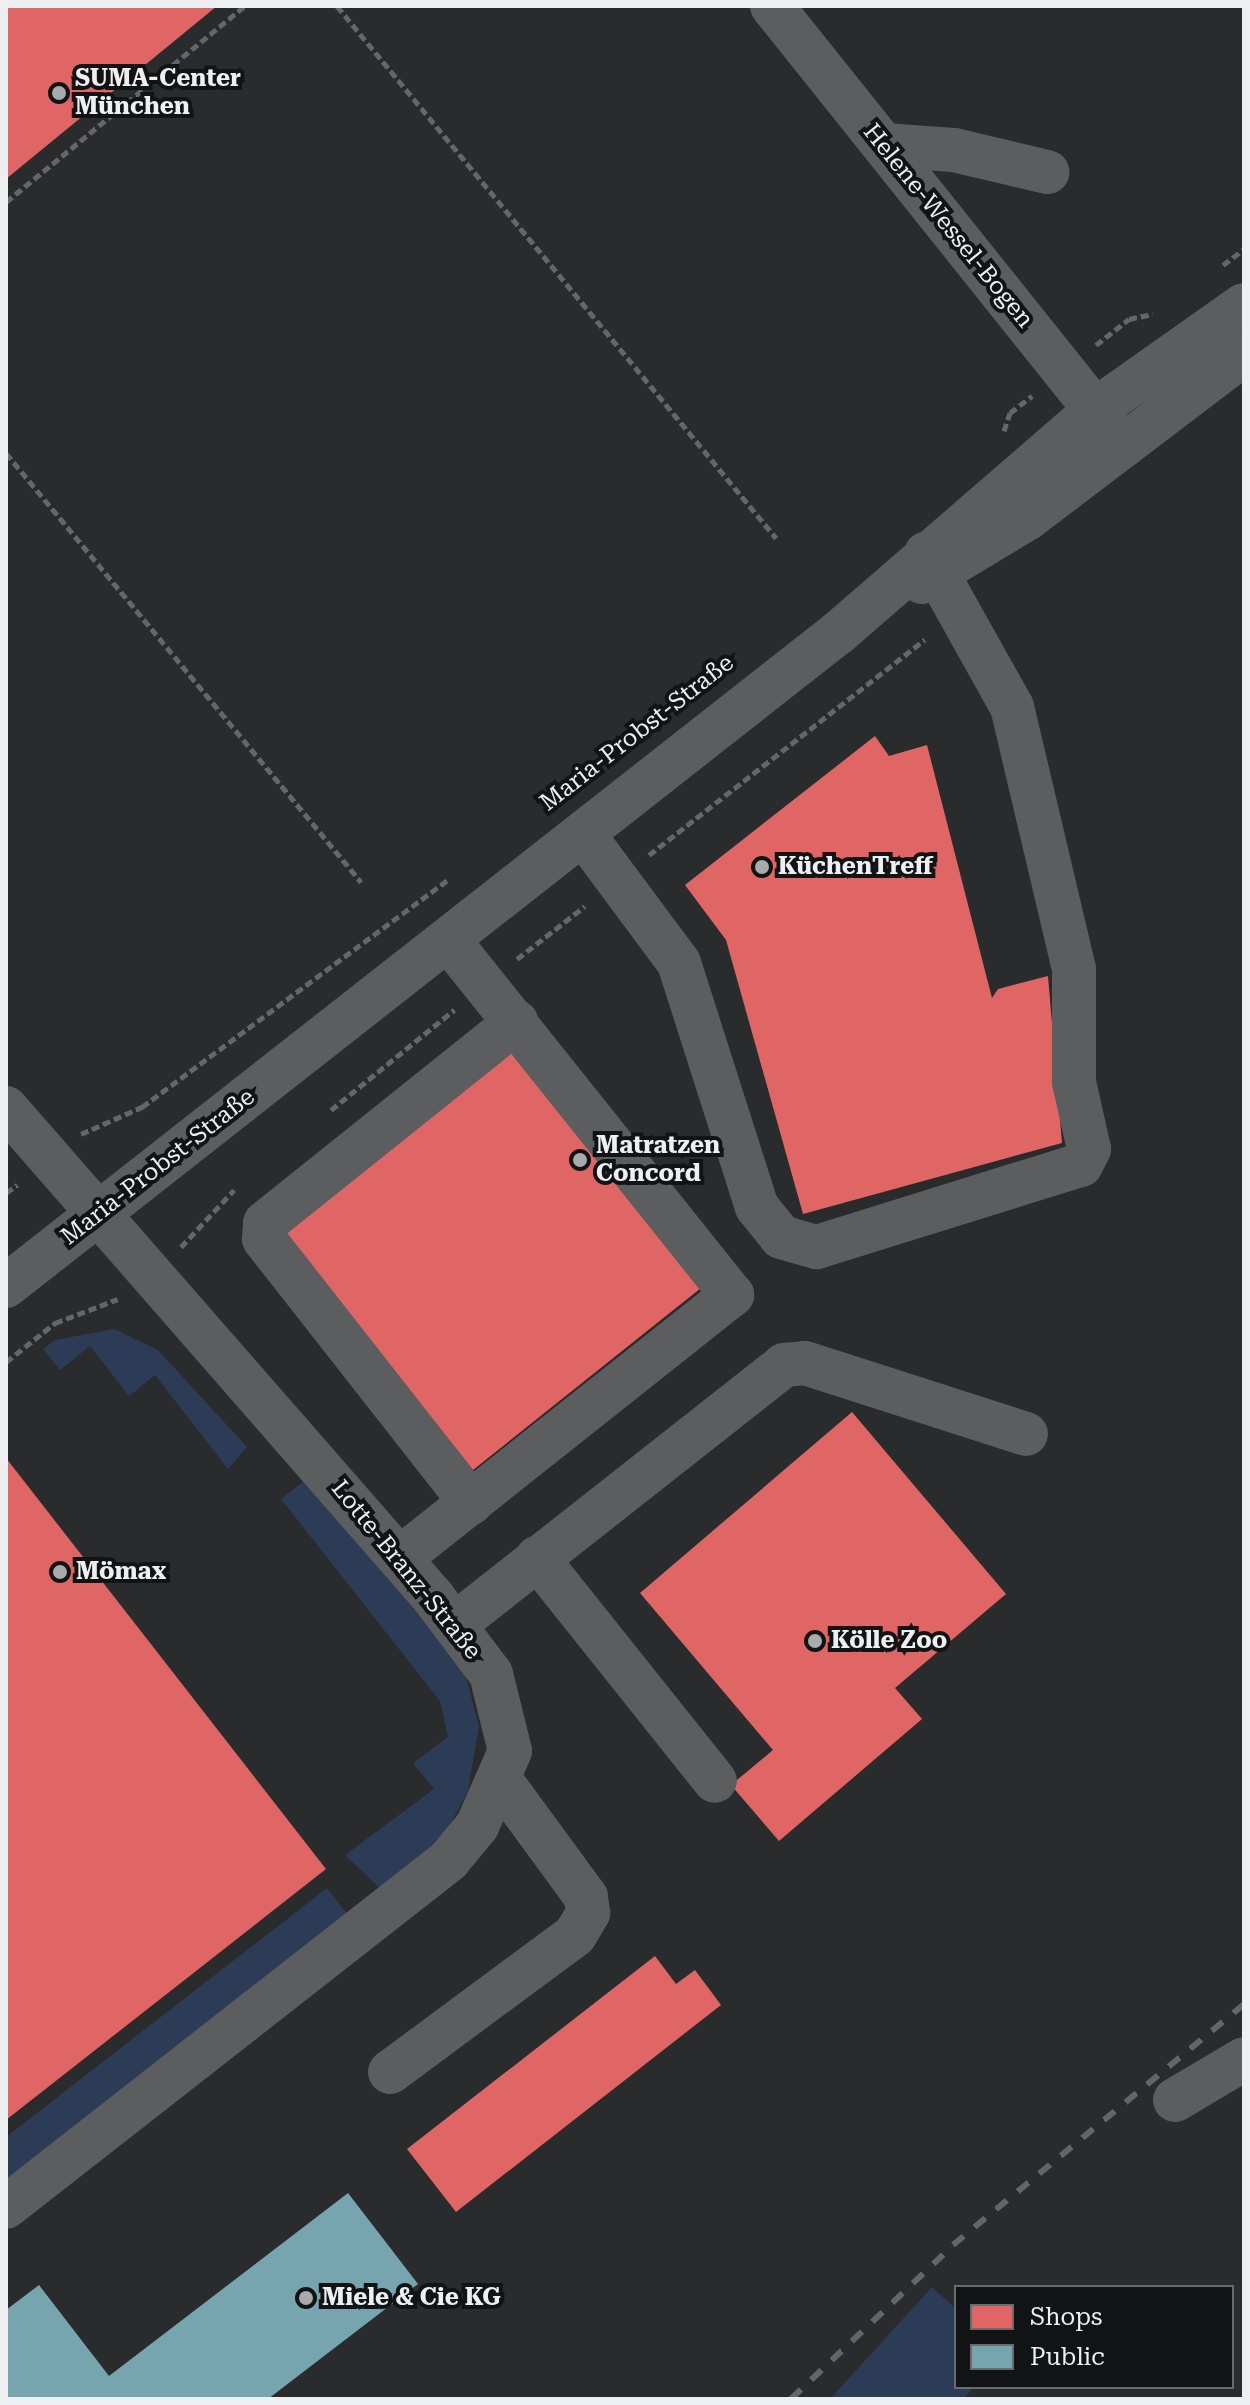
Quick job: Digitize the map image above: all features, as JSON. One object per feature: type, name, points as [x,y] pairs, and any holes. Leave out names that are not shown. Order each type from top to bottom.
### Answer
[{"type":"street","name":"Helene-Wessel-Bogen","points":[[772,6],[1124,446]]},
{"type":"street","points":[[884,145],[954,150],[1047,172]]},
{"type":"street","name":"Maria-Probst-Straße","points":[[6,1286],[931,563],[1095,410],[1244,305]]},
{"type":"street","name":"Maria-Probst-Straße","points":[[931,563],[1028,518],[1244,354]]},
{"type":"street","points":[[584,835],[679,963],[757,1207],[781,1237],[817,1247],[1081,1165],[1089,1149],[1074,1082],[1074,969],[1012,707],[931,563]]},
{"type":"street","points":[[400,1558],[732,1295],[449,940]]},
{"type":"street","points":[[471,1503],[264,1239],[265,1223],[516,1022]]},
{"type":"street","name":"Lotte-Branz-Straße","points":[[6,1108],[400,1558],[454,1625],[491,1674],[510,1751],[477,1826],[448,1861],[6,2207]]},
{"type":"street","points":[[454,1625],[784,1365],[805,1363],[1026,1434]]},
{"type":"street","points":[[537,1558],[715,1781]]},
{"type":"street","points":[[390,2072],[575,1935],[588,1913],[586,1897],[499,1778]]},
{"type":"street","points":[[1175,2100],[1244,2059]]},
{"type":"path","points":[[6,202],[245,6]]},
{"type":"path","points":[[337,6],[776,538]]},
{"type":"path","points":[[1219,268],[1244,249]]},
{"type":"path","points":[[994,443],[1010,413],[1064,370],[1129,319],[1161,311]]},
{"type":"path","points":[[6,453],[361,882]]},
{"type":"path","points":[[6,1193],[95,1122],[142,1107],[455,874]]},
{"type":"shaded area","points":[[114,1329],[158,1350],[247,1447],[228,1469],[155,1375],[129,1396],[90,1346],[60,1370],[43,1349],[55,1340]]},
{"type":"shaded area","points":[[308,1478],[462,1662],[479,1726],[468,1791],[443,1838],[382,1890],[345,1855],[434,1789],[413,1763],[448,1737],[440,1701],[281,1499]]},
{"type":"shaded area","points":[[327,1888],[349,1916],[6,2184],[6,2137]]},
{"type":"shaded area","points":[[932,2287],[954,2307],[954,2389],[972,2389],[963,2399],[830,2399]]},
{"type":"building: Shops","name":"SUMA-Center München","points":[[6,6],[217,6],[6,179]]},
{"type":"building: Shops","points":[[875,736],[889,756],[927,745],[992,998],[998,989],[1048,976],[1062,1143],[803,1214],[726,940],[685,885]]},
{"type":"building: Shops","points":[[517,1047],[706,1284],[473,1470],[284,1234]]},
{"type":"building: Shops","name":"Kölle Zoo","points":[[852,1412],[1006,1594],[895,1688],[922,1719],[779,1841],[731,1785],[773,1750],[640,1593]]},
{"type":"building: Shops","points":[[6,1458],[326,1869],[6,2120]]},
{"type":"building: Shops","points":[[655,1956],[676,1984],[695,1970],[721,2005],[456,2212],[407,2149]]},
{"type":"building: Public","name":"Miele & Cie KG","points":[[348,2193],[418,2284],[268,2399],[6,2399],[6,2310],[39,2285],[109,2376]]},
{"type":"railway","points":[[791,2399],[953,2245],[1244,2004]]},
{"type":"place","name":"SUMA-Center München","points":[[59,93]]},
{"type":"place","name":"KüchenTreff","points":[[762,867]]},
{"type":"place","name":"Matratzen Concord","points":[[580,1160]]},
{"type":"place","name":"Mömax","points":[[60,1572]]},
{"type":"place","name":"Kölle Zoo","points":[[815,1641]]},
{"type":"place","name":"Miele & Cie KG","points":[[306,2298]]}]
